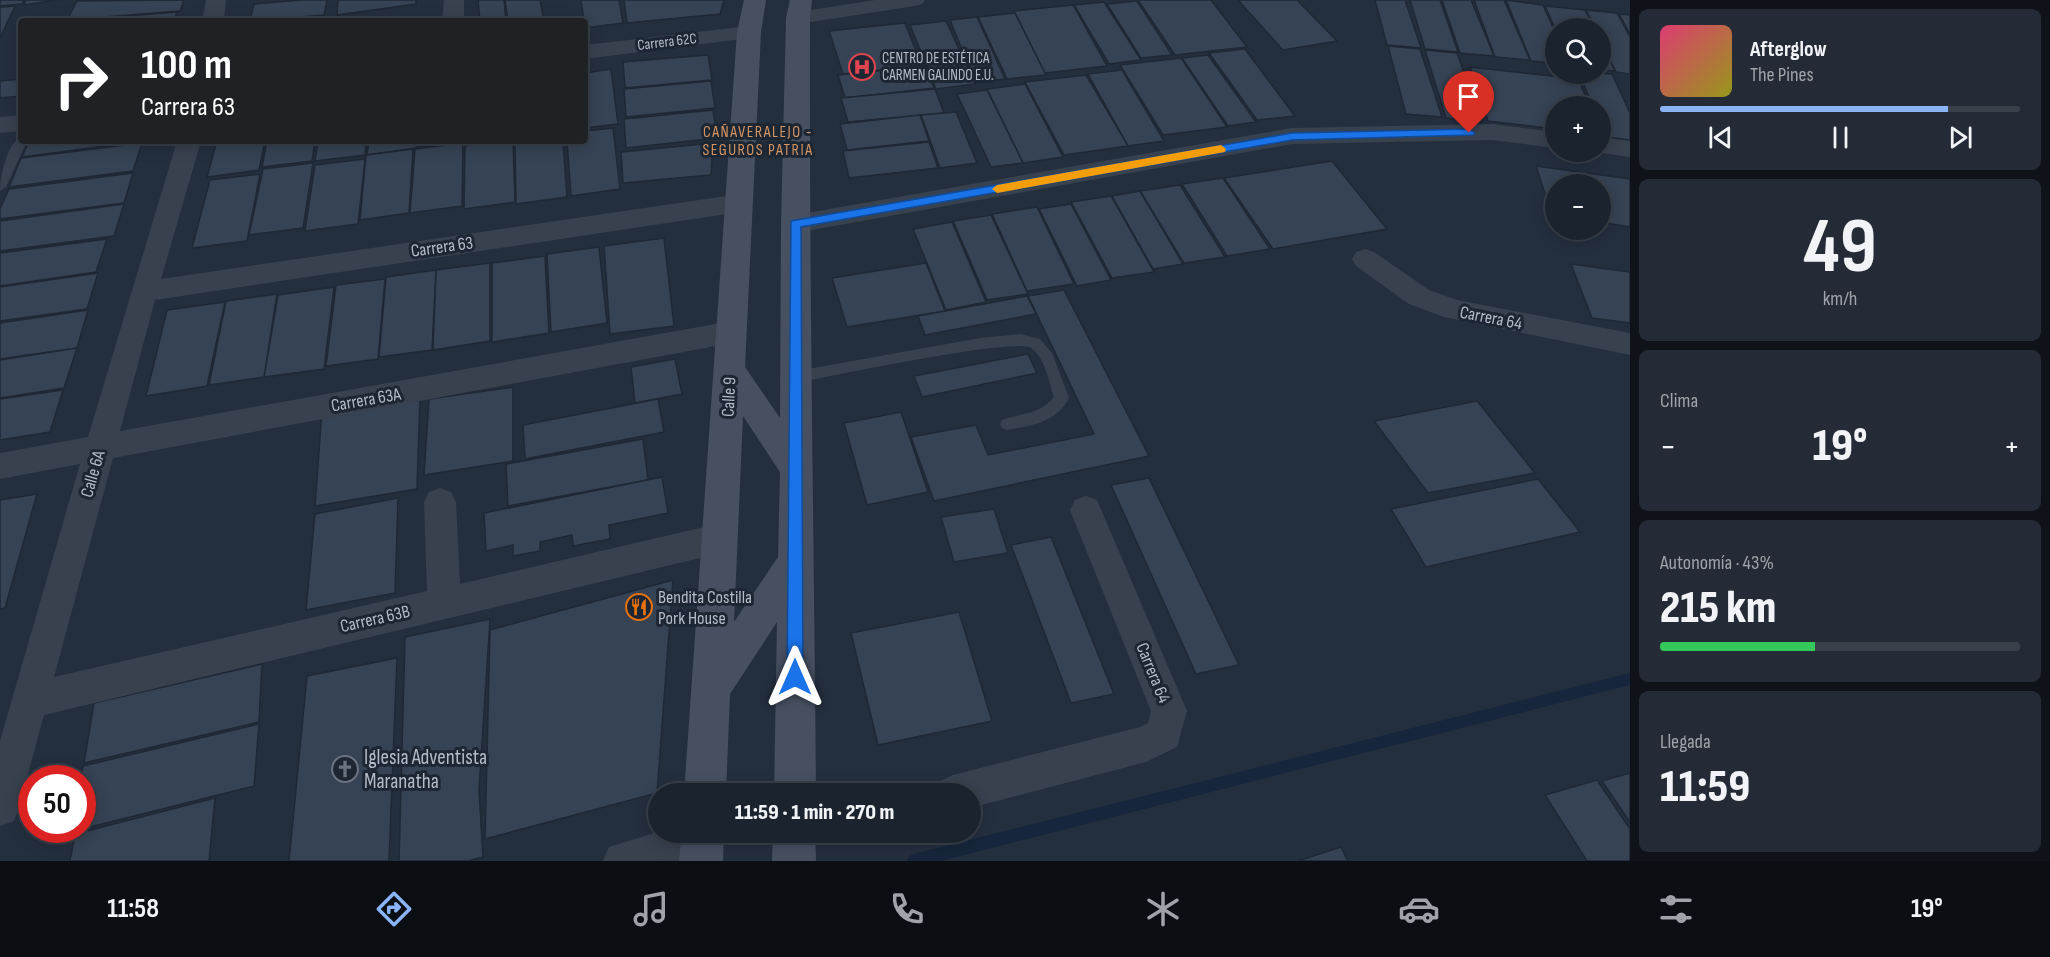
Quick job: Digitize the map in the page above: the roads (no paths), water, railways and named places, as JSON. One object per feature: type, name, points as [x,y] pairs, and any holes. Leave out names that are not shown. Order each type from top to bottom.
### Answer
[{"type":"main road","name":"Calle 9","points":[[706,783],[749,32],[755,0]]},
{"type":"main road","points":[[795,783],[797,377],[795,224],[800,9]]},
{"type":"main road","points":[[730,370],[796,470]]},
{"type":"main road","points":[[712,688],[795,561]]},
{"type":"street","points":[[213,18],[216,0]]},
{"type":"street","points":[[453,18],[454,0]]},
{"type":"street","points":[[800,9],[915,0]]},
{"type":"street","name":"Carrera 62C","points":[[588,52],[749,32]]},
{"type":"street","points":[[0,125],[18,123]]},
{"type":"street","points":[[795,224],[1292,136],[1492,132],[1545,139]]},
{"type":"street","name":"Calle 6A","points":[[2,792],[188,144]]},
{"type":"street","points":[[1611,146],[1630,149]]},
{"type":"street","name":"Carrera 63","points":[[144,292],[740,203]]},
{"type":"street","name":"Carrera 64","points":[[1365,259],[1419,297],[1454,310],[1630,344]]},
{"type":"street","name":"Carrera 63A","points":[[0,466],[732,332]]},
{"type":"street","points":[[440,502],[444,603]]},
{"type":"street","name":"Carrera 64","points":[[981,787],[1146,744],[1164,734],[1169,711],[1086,510]]},
{"type":"street","name":"Carrera 63B","points":[[29,701],[721,538]]},
{"type":"street","points":[[624,861],[702,844]]},
{"type":"lane","points":[[0,187],[20,144]]},
{"type":"lane","points":[[797,377],[980,344],[1021,339],[1035,343],[1047,357],[1062,398],[1054,410],[1037,418],[1007,424]]},
{"type":"waterway","points":[[914,861],[1630,679]]},
{"type":"place","name":"CENTRO DE ESTÉTICA CARMEN GALINDO E.U.","points":[[862,67]]},
{"type":"place","name":"Bendita Costilla Pork House","points":[[639,607]]},
{"type":"place","name":"Iglesia Adventista Maranatha","points":[[345,769]]},
{"type":"district","name":"CAÑAVERALEJO - SEGUROS PATRIA","points":[[758,141]]}]
